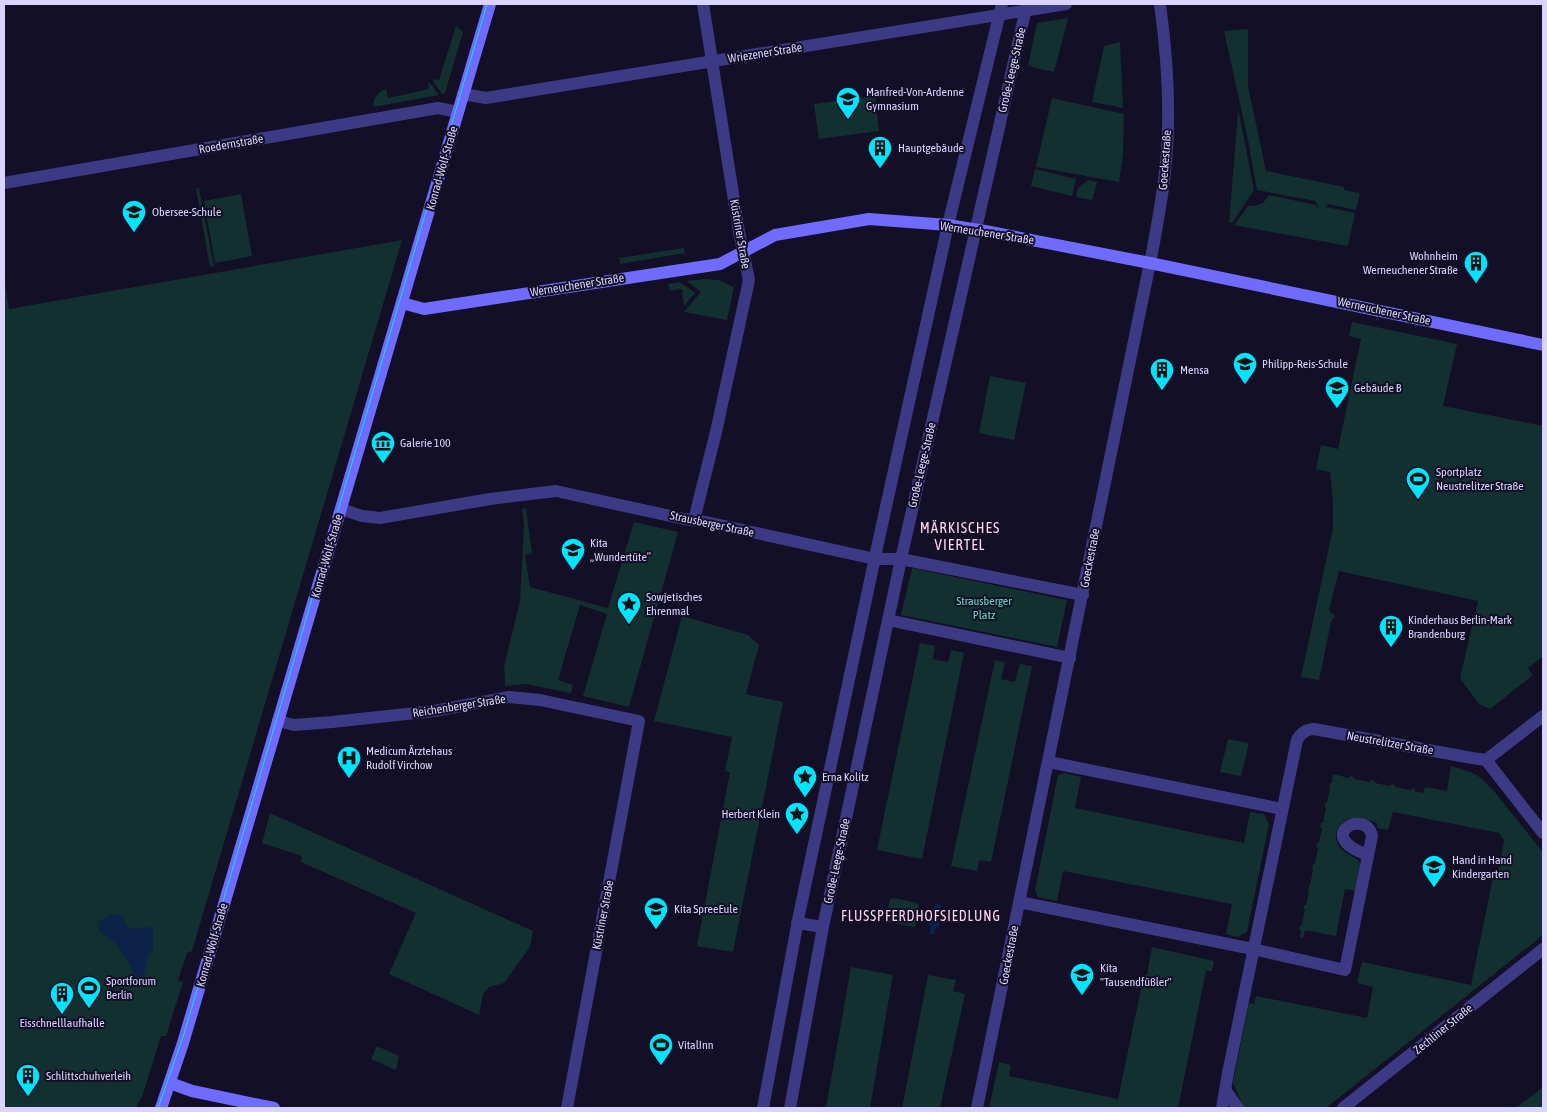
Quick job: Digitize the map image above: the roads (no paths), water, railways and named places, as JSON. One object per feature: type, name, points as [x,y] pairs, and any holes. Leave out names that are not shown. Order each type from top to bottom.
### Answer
[{"type":"street","name":"Konrad-Wolf-Straße","points":[[161,1108],[184,1043],[490,4]]},
{"type":"street","name":"Küstriner Straße","points":[[694,520],[714,441],[748,280],[703,4]]},
{"type":"street","name":"Wriezener Straße","points":[[464,94],[486,98],[712,62],[1000,9],[1066,4]]},
{"type":"street","name":"Goeckestraße","points":[[977,1108],[1083,595],[1163,190],[1167,158],[1168,115],[1166,52],[1160,4]]},
{"type":"street","name":"Große-Leege-Straße","points":[[790,1108],[823,927],[901,559],[1027,7]]},
{"type":"street","name":"Große-Leege-Straße","points":[[763,1108],[798,923],[875,559],[948,225],[1000,9]]},
{"type":"street","name":"Roedernstraße","points":[[4,183],[438,108],[458,112]]},
{"type":"street","name":"Werneuchener Straße","points":[[402,303],[427,309],[720,264],[775,235],[868,219],[976,229],[1150,263],[1543,345]]},
{"type":"street","name":"Strausberger Straße","points":[[340,509],[362,516],[380,518],[490,499],[556,491],[875,559],[901,559],[1083,595]]},
{"type":"street","points":[[888,620],[1070,658]]},
{"type":"street","name":"Reichenberger Straße","points":[[278,720],[294,725],[332,722],[416,714],[509,697],[523,697],[639,721]]},
{"type":"street","points":[[1543,716],[1486,760],[1543,833]]},
{"type":"street","name":"Küstriner Straße","points":[[567,1108],[639,721]]},
{"type":"street","name":"Neustrelitzer Straße","points":[[1222,1108],[1282,809],[1297,740],[1303,732],[1309,729],[1486,760]]},
{"type":"street","points":[[1049,762],[1282,809]]},
{"type":"street","points":[[1019,902],[1253,949],[1345,970],[1368,855]]},
{"type":"street","points":[[798,923],[823,927]]},
{"type":"street","name":"Zechliner Straße","points":[[1343,1108],[1543,949]]},
{"type":"street","points":[[170,1083],[192,1091],[274,1108]]},
{"type":"street","points":[[1226,1091],[1238,1108]]},
{"type":"water","points":[[936,903],[942,905],[940,913],[942,914],[939,927],[936,927],[934,935],[929,934],[931,926],[928,925],[931,912],[933,912]]},
{"type":"water","points":[[110,915],[122,915],[131,929],[153,927],[153,951],[148,954],[145,973],[141,981],[136,980],[126,958],[113,941],[99,931],[98,924],[102,919]]},
{"type":"tram line","points":[[158,1108],[184,1034],[487,4]]},
{"type":"place","name":"Manfred-Von-Ardenne Gymnasium","points":[[848,120]]},
{"type":"place","name":"Hauptgebäude","points":[[880,169]]},
{"type":"place","name":"Obersee-Schule","points":[[134,233]]},
{"type":"place","name":"Wohnheim Werneuchener Straße","points":[[1476,284]]},
{"type":"place","name":"Philipp-Reis-Schule","points":[[1245,385]]},
{"type":"place","name":"Mensa","points":[[1162,391]]},
{"type":"place","name":"Gebäude B","points":[[1337,409]]},
{"type":"place","name":"Galerie 100","points":[[383,464]]},
{"type":"place","name":"Sportplatz Neustrelitzer Straße","points":[[1418,500]]},
{"type":"place","name":"Kita „Wundertüte“","points":[[573,571]]},
{"type":"place","name":"Sowjetisches Ehrenmal","points":[[629,625]]},
{"type":"place","name":"Kinderhaus Berlin-Mark Brandenburg","points":[[1391,648]]},
{"type":"place","name":"Medicum Ärztehaus Rudolf Virchow","points":[[349,779]]},
{"type":"place","name":"Erna Kolitz","points":[[805,798]]},
{"type":"place","name":"Herbert Klein","points":[[797,835]]},
{"type":"place","name":"Hand in Hand Kindergarten","points":[[1434,888]]},
{"type":"place","name":"Kita SpreeEule","points":[[656,930]]},
{"type":"place","name":"Kita \"Tausendfüßler\"","points":[[1082,996]]},
{"type":"place","name":"Sportforum Berlin","points":[[89,1009]]},
{"type":"place","name":"Eisschnelllaufhalle","points":[[62,1015]]},
{"type":"place","name":"VitalInn","points":[[661,1066]]},
{"type":"place","name":"Schlittschuhverleih","points":[[28,1097]]},
{"type":"district","name":"MÄRKISCHES VIERTEL","points":[[960,536]]},
{"type":"district","name":"FLUSSPFERDHOFSIEDLUNG","points":[[921,916]]},
{"type":"park label","name":"Strausberger Platz","points":[[984,608]]}]
